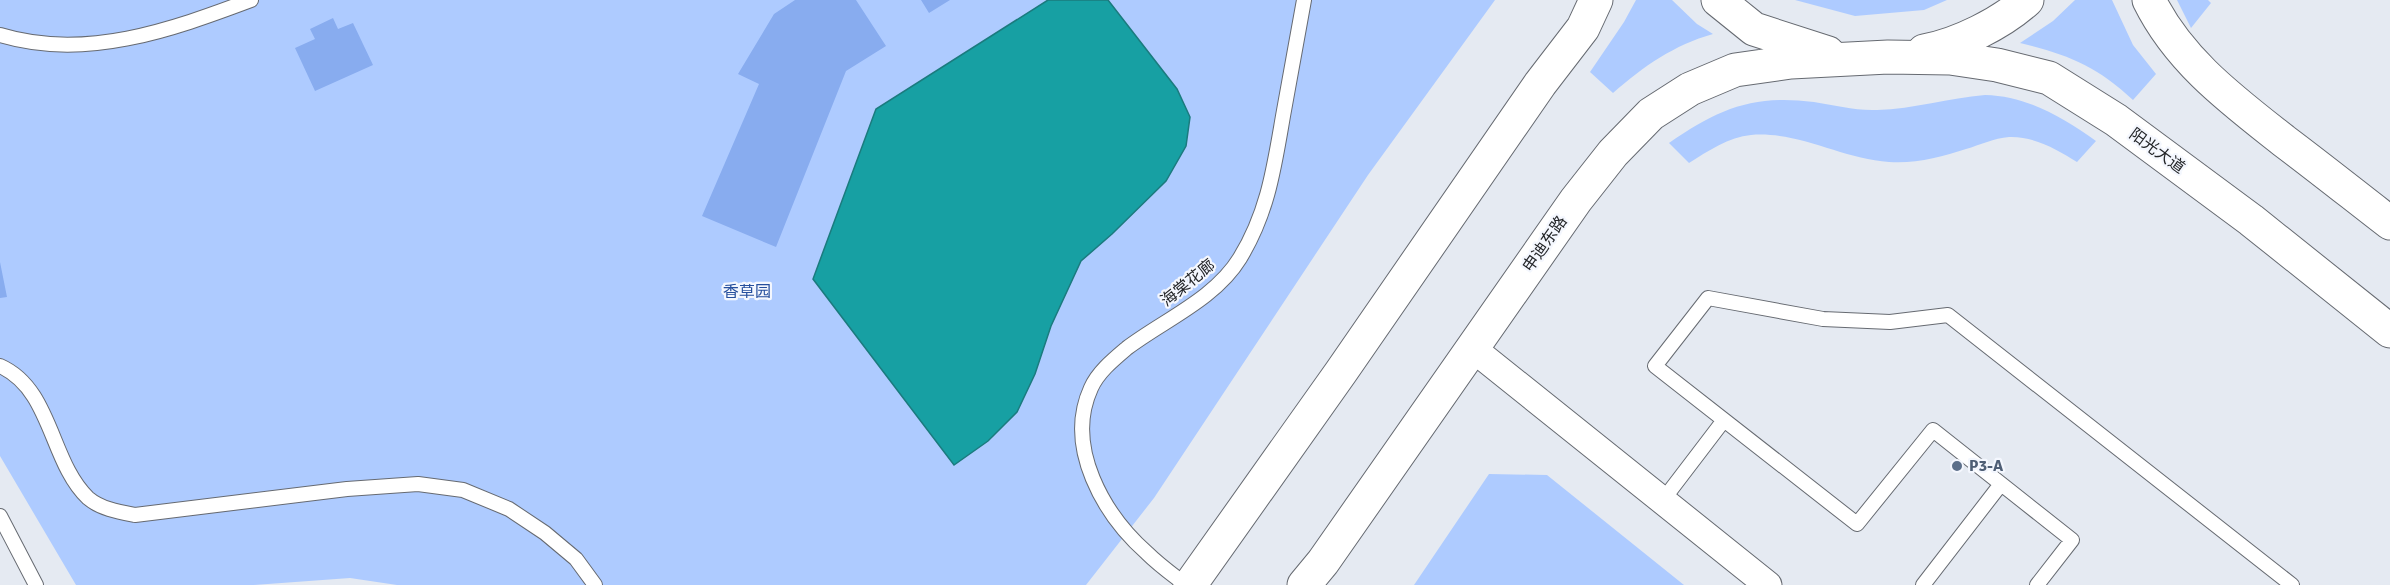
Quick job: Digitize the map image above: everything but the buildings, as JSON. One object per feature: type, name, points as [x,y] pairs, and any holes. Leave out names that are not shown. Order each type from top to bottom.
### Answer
[{"type":"street","points":[[1188,585],[1341,372],[1540,84],[1583,28],[1596,0]]},
{"type":"street","points":[[1718,0],[1754,28],[1834,55],[1888,57],[1941,48],[2010,16],[2027,0]]},
{"type":"street","points":[[2149,0],[2160,23],[2186,56],[2223,94],[2390,223]]},
{"type":"street","name":"阳光大道","points":[[1888,57],[1950,58],[1997,64],[2049,78],[2116,120],[2251,220],[2390,331]]},
{"type":"street","name":"申迪东路","points":[[1304,585],[1323,562],[1576,200],[1613,153],[1651,114],[1690,89],[1735,70],[1791,62],[1888,57]]},
{"type":"street","points":[[1472,348],[1768,585]]},
{"type":"lane","points":[[0,35],[16,40],[58,44],[96,44],[138,37],[180,26],[251,0]]},
{"type":"lane","name":"海棠花廊","points":[[1188,585],[1146,552],[1118,520],[1100,494],[1088,466],[1082,437],[1085,408],[1091,387],[1105,368],[1128,348],[1189,307],[1219,283],[1238,261],[1249,242],[1265,206],[1274,173],[1304,0]]},
{"type":"lane","points":[[2037,585],[2072,540],[1933,430],[1857,524],[1655,366],[1708,298],[1823,319],[1890,322],[1948,315],[2292,585]]},
{"type":"lane","points":[[0,366],[14,372],[29,390],[71,474],[89,498],[113,512],[135,515],[347,489],[418,484],[463,490],[509,509],[545,532],[576,559],[595,585]]},
{"type":"lane","points":[[1663,500],[1724,420]]},
{"type":"lane","points":[[1923,585],[2001,484]]},
{"type":"lane","points":[[0,516],[36,585]]},
{"type":"green space","name":"香草园","points":[[0,0],[1495,0],[1368,175],[1154,498],[1086,585],[397,585],[350,578],[254,585],[76,585],[0,456]]},
{"type":"green space","points":[[1636,0],[1672,0],[1697,24],[1713,34],[1672,50],[1636,74],[1613,93],[1590,72]]},
{"type":"green space","points":[[1795,0],[1947,0],[1924,10],[1855,16]]},
{"type":"green space","points":[[2075,0],[2112,0],[2133,45],[2156,74],[2133,100],[2094,70],[2066,57],[2020,43],[2053,21]]},
{"type":"green space","points":[[2177,0],[2208,0],[2211,3],[2191,28]]},
{"type":"green space","points":[[1985,95],[2015,99],[2044,109],[2096,141],[2077,162],[2045,145],[2018,137],[1998,139],[1957,152],[1909,162],[1872,160],[1786,137],[1751,135],[1719,145],[1689,163],[1669,143],[1720,113],[1754,102],[1792,100],[1853,109],[1877,110]]},
{"type":"green space","points":[[1489,474],[1547,475],[1684,585],[1414,585]]},
{"type":"shaded area","points":[[1048,0],[1108,0],[1177,89],[1190,117],[1186,146],[1166,181],[1081,261],[1051,326],[1035,374],[1017,412],[988,441],[954,465],[813,279],[876,109]]},
{"type":"place","name":"P3-A","points":[[1957,466]]}]
